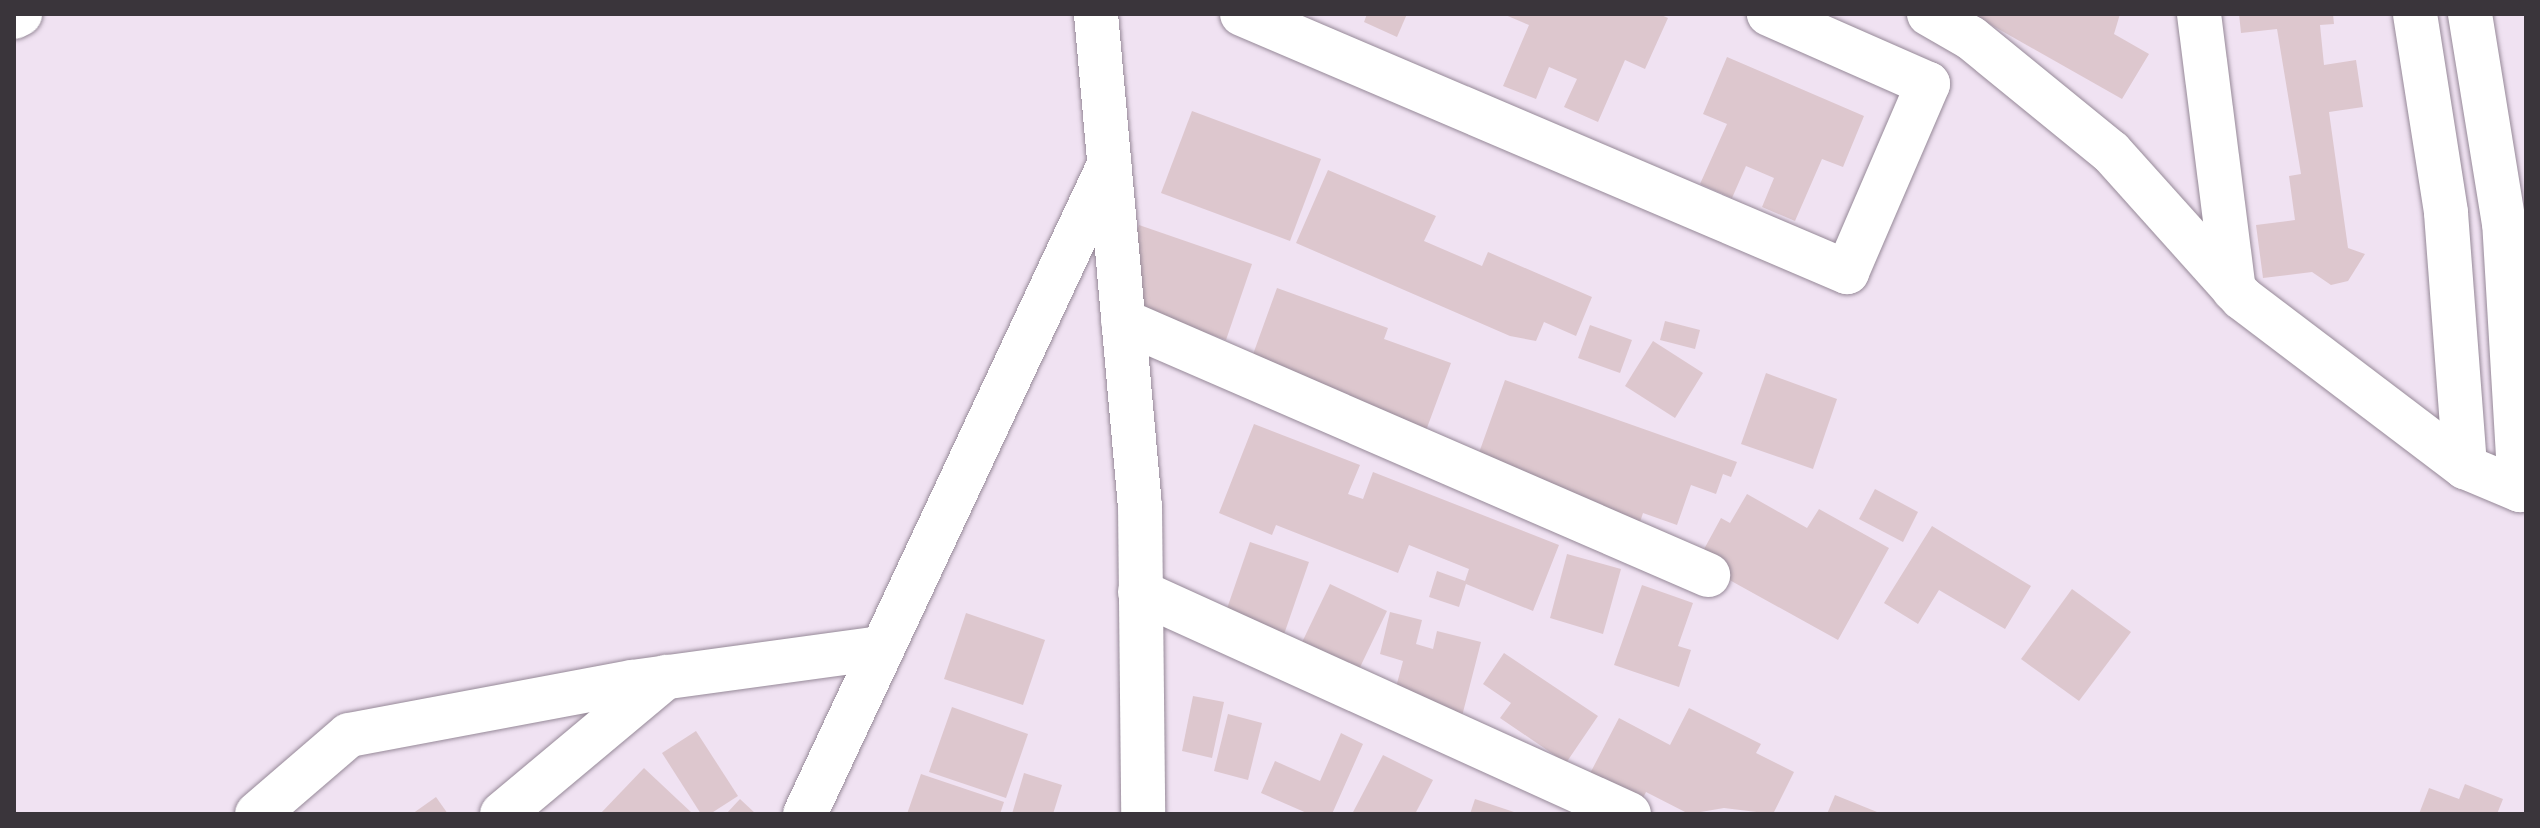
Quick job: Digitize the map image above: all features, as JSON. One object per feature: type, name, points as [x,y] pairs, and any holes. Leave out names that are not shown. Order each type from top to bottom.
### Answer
[{"type":"street","points":[[14,17],[20,14]]},
{"type":"street","points":[[1096,14],[1123,321],[1140,592],[1143,814]]},
{"type":"street","points":[[1242,14],[1847,272],[1928,84],[1769,14]]},
{"type":"street","points":[[1929,14],[1971,38],[2111,152],[2234,290],[2465,467],[2520,490],[2515,233],[2470,14]]},
{"type":"street","points":[[2199,14],[2234,290]]},
{"type":"street","points":[[2415,14],[2446,213],[2465,467]]},
{"type":"street","points":[[805,814],[879,648],[1109,165]]},
{"type":"street","points":[[2446,213],[2515,233]]},
{"type":"street","points":[[1123,321],[1708,575]]},
{"type":"street","points":[[1140,592],[1629,814]]},
{"type":"street","points":[[257,814],[349,735],[667,677],[879,648]]},
{"type":"street","points":[[502,814],[667,677]]},
{"type":"building","points":[[1367,14],[1407,14],[1397,37],[1364,22]]},
{"type":"building","points":[[1503,14],[1659,14],[1668,18],[1645,69],[1625,60],[1598,122],[1564,107],[1577,79],[1549,67],[1536,99],[1503,86],[1529,25]]},
{"type":"building","points":[[1972,14],[2120,14],[2114,34],[2149,54],[2122,99]]},
{"type":"building","points":[[2239,14],[2333,14],[2334,24],[2320,25],[2324,65],[2356,60],[2363,107],[2329,112],[2348,248],[2365,254],[2348,281],[2331,285],[2312,272],[2263,278],[2256,225],[2295,220],[2289,176],[2301,174],[2277,29],[2241,33]]},
{"type":"building","points":[[1727,57],[1864,116],[1843,167],[1822,159],[1795,221],[1762,207],[1774,178],[1746,166],[1732,198],[1700,184],[1727,124],[1703,114]]},
{"type":"building","points":[[1192,111],[1321,159],[1290,241],[1161,193]]},
{"type":"building","points":[[1328,170],[1436,216],[1424,241],[1482,266],[1488,252],[1592,297],[1576,336],[1544,322],[1536,341],[1510,336],[1296,243]]},
{"type":"building","points":[[1139,225],[1252,264],[1226,340],[1113,301]]},
{"type":"building","points":[[1277,288],[1388,328],[1384,339],[1451,363],[1421,444],[1247,371]]},
{"type":"building","points":[[1665,321],[1700,330],[1695,349],[1660,340]]},
{"type":"building","points":[[1590,325],[1632,340],[1620,373],[1578,358]]},
{"type":"building","points":[[1653,341],[1703,373],[1675,418],[1625,386]]},
{"type":"building","points":[[1766,373],[1837,399],[1813,469],[1741,444]]},
{"type":"building","points":[[1505,380],[1737,462],[1731,477],[1723,474],[1716,494],[1691,485],[1677,525],[1643,513],[1640,522],[1475,464]]},
{"type":"building","points":[[1254,424],[1360,465],[1348,494],[1363,499],[1373,472],[1559,545],[1533,611],[1466,584],[1459,607],[1429,597],[1437,571],[1465,581],[1469,569],[1409,545],[1398,573],[1276,525],[1272,535],[1219,513]]},
{"type":"building","points":[[1875,489],[1918,512],[1903,542],[1859,519]]},
{"type":"building","points":[[1747,494],[1807,528],[1819,509],[1889,548],[1838,640],[1697,562],[1721,518],[1730,523]]},
{"type":"building","points":[[1932,526],[2031,586],[2005,629],[1939,590],[1918,624],[1884,603]]},
{"type":"building","points":[[1250,542],[1309,562],[1281,643],[1222,623]]},
{"type":"building","points":[[1567,554],[1621,569],[1603,634],[1550,618]]},
{"type":"building","points":[[1330,584],[1387,611],[1350,688],[1293,661]]},
{"type":"building","points":[[1642,585],[1693,603],[1678,646],[1691,650],[1679,687],[1614,665]]},
{"type":"building","points":[[2072,589],[2131,632],[2079,701],[2021,659]]},
{"type":"building","points":[[1390,612],[1422,620],[1416,644],[1433,649],[1437,631],[1481,642],[1460,724],[1391,706],[1403,661],[1380,654]]},
{"type":"building","points":[[966,613],[1045,640],[1023,705],[944,679]]},
{"type":"building","points":[[1504,653],[1598,716],[1566,763],[1500,718],[1511,703],[1483,684]]},
{"type":"building","points":[[1193,696],[1224,702],[1212,758],[1182,751]]},
{"type":"building","points":[[952,707],[1028,734],[1006,798],[929,772]]},
{"type":"building","points":[[1689,708],[1761,744],[1756,753],[1794,772],[1773,814],[1724,808],[1689,814],[1646,792],[1637,810],[1585,783],[1619,718],[1670,745]]},
{"type":"building","points":[[1228,714],[1262,723],[1248,780],[1214,771]]},
{"type":"building","points":[[696,731],[738,796],[710,814],[701,814],[662,753]]},
{"type":"building","points":[[1341,733],[1363,744],[1332,814],[1309,814],[1261,793],[1275,761],[1320,781]]},
{"type":"building","points":[[1383,755],[1433,780],[1415,814],[1352,814]]},
{"type":"building","points":[[644,768],[693,814],[600,814]]},
{"type":"building","points":[[1024,773],[1062,785],[1053,814],[1012,814]]},
{"type":"building","points":[[921,774],[1004,802],[1000,814],[907,814]]},
{"type":"building","points":[[2465,784],[2503,799],[2497,814],[2419,814],[2429,788],[2459,799]]},
{"type":"building","points":[[1835,795],[1882,814],[1827,814]]},
{"type":"building","points":[[436,797],[448,814],[412,814]]},
{"type":"building","points":[[740,799],[756,814],[726,814]]},
{"type":"building","points":[[1475,799],[1517,813],[1517,814],[1470,814]]}]
